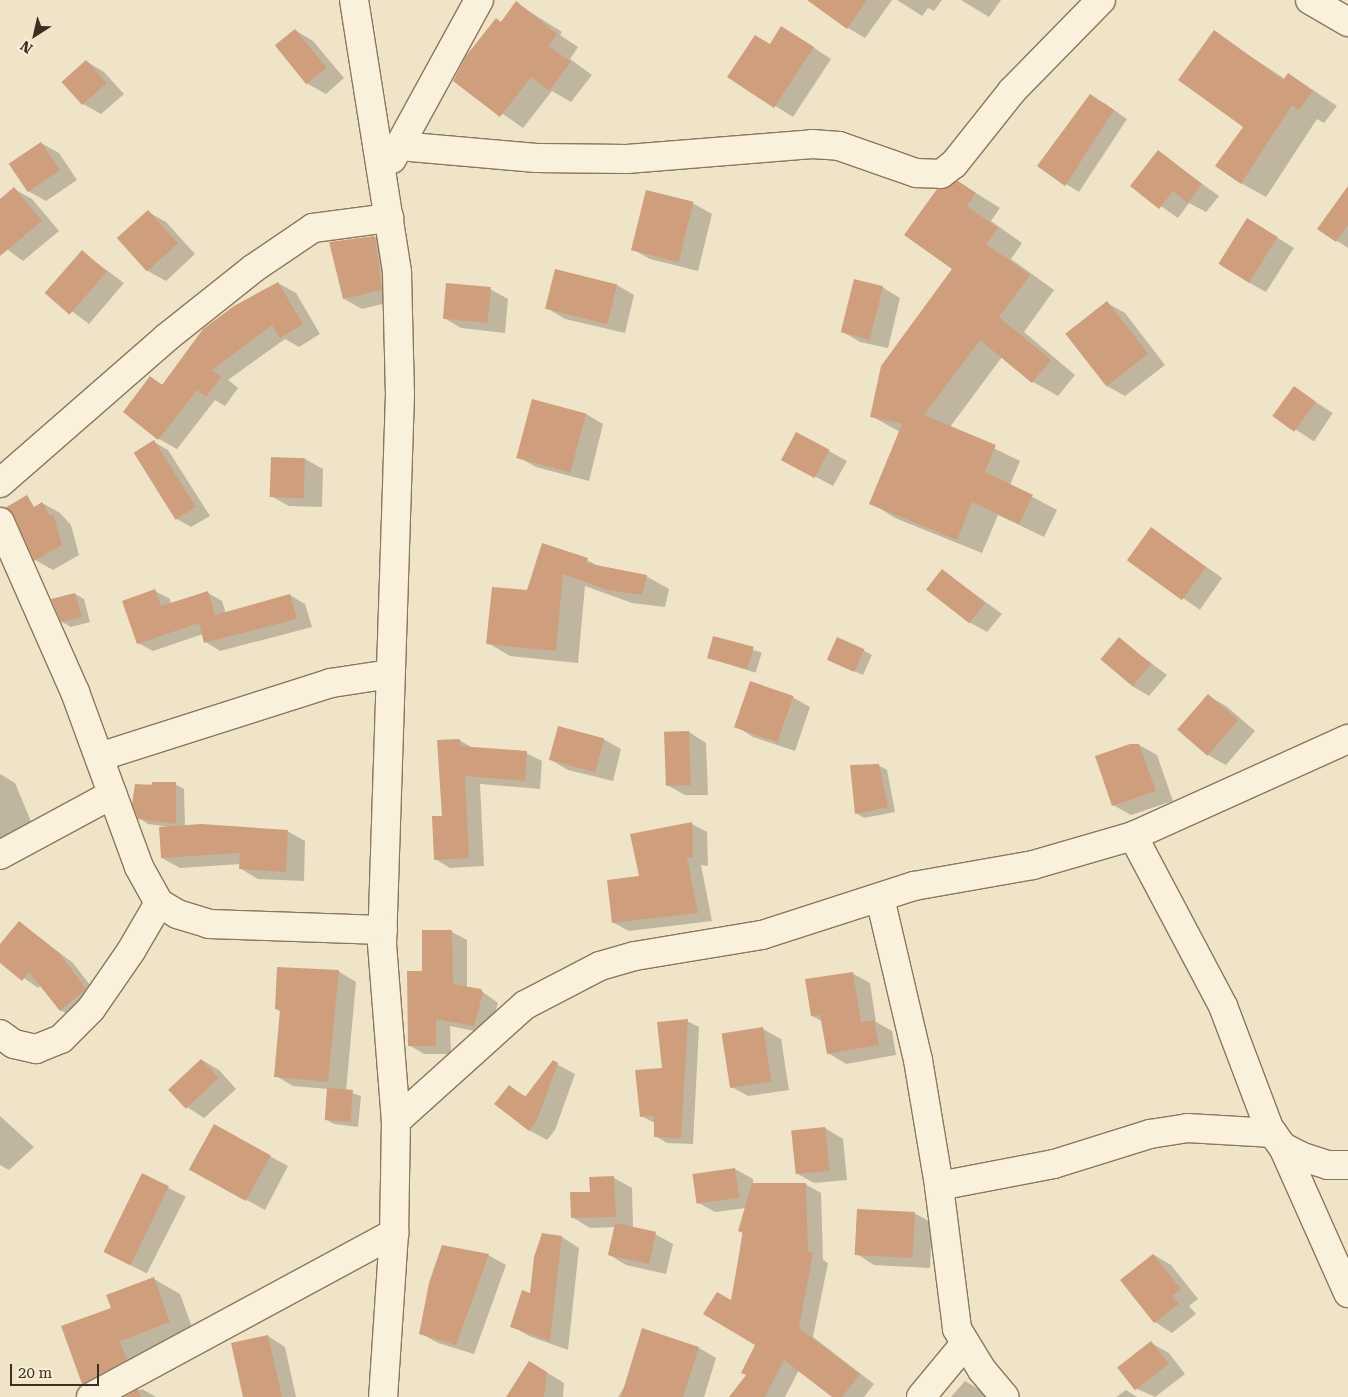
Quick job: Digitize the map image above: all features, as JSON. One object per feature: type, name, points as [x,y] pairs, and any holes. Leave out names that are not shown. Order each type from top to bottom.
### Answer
[{"type":"street","points":[[354,0],[384,174],[397,273],[400,394],[383,930],[396,1121],[394,1233],[383,1397]]},
{"type":"street","points":[[384,174],[479,0]]},
{"type":"street","points":[[399,146],[536,158],[627,159],[812,144],[839,146],[916,173],[941,174],[954,164],[1012,91],[1101,0]]},
{"type":"street","points":[[1310,0],[1348,22]]},
{"type":"street","points":[[0,483],[166,338],[254,268],[312,228],[389,218]]},
{"type":"street","points":[[0,522],[75,692],[139,867],[159,903],[177,914],[209,924],[383,930]]},
{"type":"street","points":[[99,757],[331,683],[390,674]]},
{"type":"street","points":[[396,1121],[525,1005],[600,966],[635,956],[762,935],[955,877],[1033,865],[1133,836],[1348,739]]},
{"type":"street","points":[[0,855],[113,794]]},
{"type":"street","points":[[1133,836],[1223,1006],[1278,1140],[1348,1293]]},
{"type":"street","points":[[880,898],[918,1060],[939,1186],[957,1328],[964,1345],[1005,1397]]},
{"type":"street","points":[[0,1034],[14,1044],[36,1049],[61,1039],[91,1010],[159,903]]},
{"type":"street","points":[[939,1186],[1054,1164],[1150,1134],[1187,1128],[1278,1140],[1328,1165],[1348,1165]]},
{"type":"street","points":[[91,1397],[394,1233]]},
{"type":"street","points":[[921,1397],[964,1345]]},
{"type":"building","points":[[807,0],[867,0],[847,29]]},
{"type":"building","points":[[516,1],[557,34],[549,46],[571,62],[549,91],[531,77],[500,117],[453,81],[466,56],[496,18],[501,22]]},
{"type":"building","points":[[781,26],[814,47],[774,108],[727,77],[755,35],[770,44]]},
{"type":"building","points":[[295,29],[326,68],[306,84],[275,45]]},
{"type":"building","points":[[1214,30],[1283,80],[1288,73],[1313,91],[1299,110],[1292,105],[1241,184],[1215,166],[1243,127],[1178,80]]},
{"type":"building","points":[[86,60],[107,83],[82,105],[61,82]]},
{"type":"building","points":[[1090,94],[1114,110],[1065,186],[1037,166]]},
{"type":"building","points":[[41,142],[60,170],[28,192],[9,164]]},
{"type":"building","points":[[1158,150],[1202,184],[1188,203],[1173,191],[1159,209],[1130,186]]},
{"type":"building","points":[[958,181],[976,193],[967,206],[998,228],[986,244],[1030,275],[999,317],[1051,360],[1032,383],[980,340],[924,415],[996,445],[985,472],[1033,495],[1019,524],[972,502],[957,540],[869,504],[902,424],[870,417],[881,366],[952,269],[904,235],[937,189]]},
{"type":"building","points":[[1348,186],[1348,225],[1336,242],[1317,229]]},
{"type":"building","points":[[14,187],[42,221],[0,256],[0,199]]},
{"type":"building","points":[[646,190],[694,202],[679,262],[631,250]]},
{"type":"building","points":[[148,210],[178,243],[147,272],[117,238]]},
{"type":"building","points":[[1247,218],[1278,237],[1249,283],[1218,264]]},
{"type":"building","points":[[375,236],[382,290],[343,299],[329,242]]},
{"type":"building","points":[[82,250],[107,272],[70,315],[45,293]]},
{"type":"building","points":[[555,269],[617,284],[607,324],[545,309]]},
{"type":"building","points":[[854,279],[883,286],[870,340],[841,332]]},
{"type":"building","points":[[278,282],[303,324],[280,338],[272,325],[212,370],[221,377],[206,397],[197,390],[158,440],[123,412],[150,376],[162,385],[203,329],[234,306]]},
{"type":"building","points":[[446,283],[491,287],[488,323],[443,319]]},
{"type":"building","points":[[1107,301],[1148,354],[1106,386],[1065,334]]},
{"type":"building","points":[[1294,386],[1316,402],[1294,432],[1272,416]]},
{"type":"building","points":[[532,399],[586,413],[570,472],[516,458]]},
{"type":"building","points":[[796,432],[830,450],[815,478],[781,460]]},
{"type":"building","points":[[154,440],[196,507],[176,520],[134,453]]},
{"type":"building","points":[[271,457],[305,458],[304,498],[270,497]]},
{"type":"building","points":[[27,495],[34,507],[42,502],[50,516],[53,513],[62,545],[34,561],[14,516],[5,508]]},
{"type":"building","points":[[1151,527],[1206,567],[1182,600],[1127,560]]},
{"type":"building","points":[[542,543],[588,558],[586,563],[647,575],[642,595],[608,590],[563,574],[556,651],[486,644],[492,587],[527,590]]},
{"type":"building","points":[[942,569],[985,603],[969,623],[926,589]]},
{"type":"building","points":[[155,589],[161,606],[208,591],[215,615],[290,594],[297,619],[204,643],[199,623],[137,644],[122,601]]},
{"type":"building","points":[[75,593],[82,617],[61,622],[51,599]]},
{"type":"building","points":[[713,636],[754,647],[748,669],[707,658]]},
{"type":"building","points":[[837,637],[864,649],[854,672],[827,660]]},
{"type":"building","points":[[1119,637],[1151,664],[1133,686],[1100,659]]},
{"type":"building","points":[[750,681],[793,696],[778,742],[734,727]]},
{"type":"building","points":[[1208,694],[1238,720],[1207,756],[1177,729]]},
{"type":"building","points":[[558,726],[604,738],[595,772],[549,760]]},
{"type":"building","points":[[689,731],[691,785],[666,786],[664,732]]},
{"type":"building","points":[[460,739],[460,746],[527,751],[525,781],[465,776],[469,858],[434,860],[432,816],[442,816],[437,740]]},
{"type":"building","points":[[1130,744],[1139,744],[1156,791],[1112,806],[1095,756]]},
{"type":"building","points":[[879,764],[888,807],[855,814],[850,765]]},
{"type":"building","points":[[152,782],[176,782],[176,824],[138,819],[132,804],[135,784],[152,785]]},
{"type":"building","points":[[692,822],[693,858],[687,857],[698,913],[612,923],[607,880],[639,876],[630,834]]},
{"type":"building","points":[[201,824],[288,830],[286,872],[239,869],[240,853],[161,858],[159,827]]},
{"type":"building","points":[[19,921],[59,953],[86,989],[60,1011],[29,972],[22,981],[0,963],[0,944]]},
{"type":"building","points":[[422,930],[452,930],[453,984],[481,989],[483,993],[474,1026],[436,1019],[436,1046],[408,1046],[407,971],[422,971]]},
{"type":"building","points":[[277,967],[339,970],[328,1082],[274,1077],[280,1010],[275,1009]]},
{"type":"building","points":[[853,972],[861,1022],[874,1020],[879,1045],[827,1054],[820,1015],[811,1016],[805,979]]},
{"type":"building","points":[[688,1019],[681,1138],[654,1137],[654,1116],[640,1117],[635,1070],[662,1068],[657,1022]]},
{"type":"building","points":[[763,1027],[772,1081],[730,1088],[722,1034]]},
{"type":"building","points":[[201,1059],[219,1078],[186,1109],[168,1090]]},
{"type":"building","points":[[553,1060],[558,1063],[537,1120],[529,1131],[494,1104],[509,1085],[525,1097]]},
{"type":"building","points":[[327,1088],[353,1090],[351,1122],[325,1120]]},
{"type":"building","points":[[214,1124],[271,1156],[246,1201],[189,1169]]},
{"type":"building","points":[[825,1127],[830,1171],[796,1174],[791,1131]]},
{"type":"building","points":[[735,1168],[739,1198],[697,1204],[692,1174]]},
{"type":"building","points":[[142,1173],[169,1186],[130,1265],[103,1252]]},
{"type":"building","points":[[614,1176],[616,1217],[571,1218],[570,1192],[590,1192],[589,1177]]},
{"type":"building","points":[[752,1183],[806,1183],[808,1252],[813,1253],[799,1328],[860,1374],[842,1397],[832,1397],[784,1360],[765,1397],[729,1397],[746,1375],[741,1373],[755,1345],[703,1314],[717,1292],[731,1300],[743,1233],[738,1231]]},
{"type":"building","points":[[857,1209],[915,1212],[913,1258],[855,1255]]},
{"type":"building","points":[[615,1223],[656,1232],[649,1264],[608,1255]]},
{"type":"building","points":[[542,1233],[562,1236],[550,1341],[510,1327],[522,1290],[530,1293],[534,1257]]},
{"type":"building","points":[[442,1245],[489,1254],[456,1345],[419,1334],[429,1283]]},
{"type":"building","points":[[1153,1254],[1181,1289],[1172,1296],[1179,1304],[1154,1323],[1120,1280]]},
{"type":"building","points":[[154,1277],[170,1322],[120,1341],[127,1360],[82,1384],[61,1326],[111,1308],[106,1295]]},
{"type":"building","points":[[642,1328],[699,1347],[683,1397],[621,1397]]},
{"type":"building","points":[[268,1335],[282,1397],[243,1397],[231,1343]]},
{"type":"building","points":[[1151,1341],[1169,1364],[1135,1390],[1117,1367]]},
{"type":"building","points":[[529,1361],[547,1372],[544,1397],[506,1397]]},
{"type":"building","points":[[138,1389],[141,1397],[124,1397]]}]
